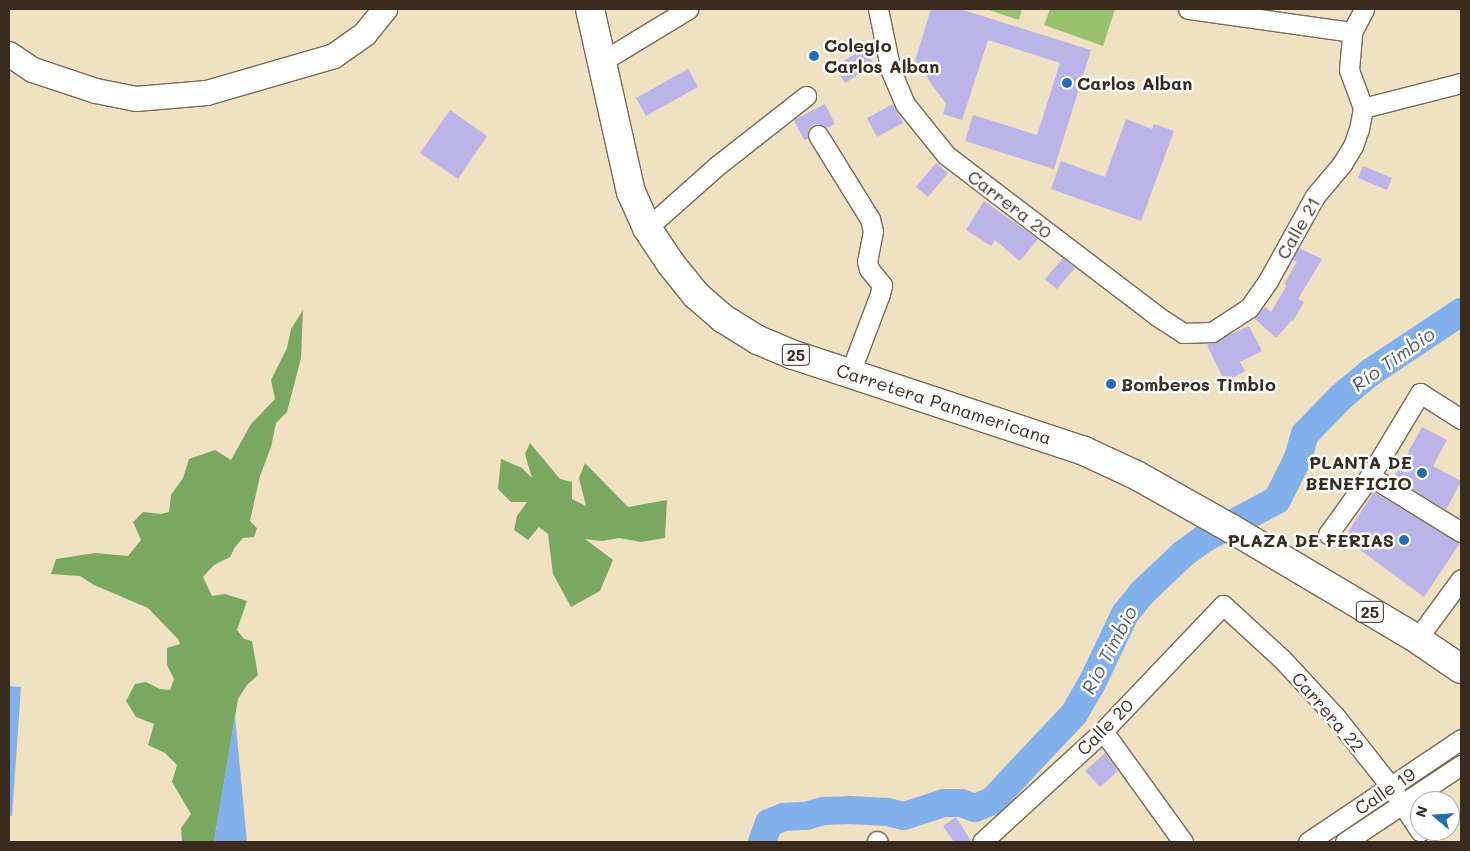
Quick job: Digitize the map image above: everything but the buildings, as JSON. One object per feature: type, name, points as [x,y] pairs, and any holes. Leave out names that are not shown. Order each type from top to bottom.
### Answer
[{"type":"highway","name":"Carretera Panamericana","points":[[590,9],[631,192],[647,228],[671,264],[696,295],[724,319],[758,340],[794,355],[1082,450],[1136,475],[1232,529],[1417,639],[1461,669]]},
{"type":"main road","points":[[9,54],[33,70],[96,91],[136,99],[207,93],[334,56],[365,34],[385,9]]},
{"type":"street","points":[[601,62],[688,9]]},
{"type":"street","name":"Carrera 20","points":[[877,9],[891,71],[905,104],[946,155],[1183,333],[1212,332]]},
{"type":"street","points":[[1188,9],[1352,32]]},
{"type":"street","points":[[1364,9],[1352,32],[1349,70],[1363,108],[1461,83]]},
{"type":"street","points":[[647,228],[718,165],[806,96]]},
{"type":"street","name":"Calle 21","points":[[1212,332],[1249,308],[1269,279],[1315,196],[1342,164],[1352,146],[1359,129],[1363,108]]},
{"type":"street","points":[[818,135],[870,219],[873,231],[867,261],[869,269],[882,284],[880,294],[850,373]]},
{"type":"street","points":[[1328,534],[1370,476],[1420,393],[1461,419]]},
{"type":"street","points":[[1370,476],[1461,532]]},
{"type":"street","points":[[1417,639],[1461,579]]},
{"type":"street","name":"Calle 20","points":[[982,842],[1103,732],[1223,605]]},
{"type":"street","name":"Carrera 22","points":[[1223,605],[1282,659],[1335,716],[1391,787],[1410,816]]},
{"type":"street","points":[[1103,732],[1183,842]]},
{"type":"street","name":"Calle 19","points":[[1308,842],[1461,739]]},
{"type":"street","name":"Calle 19","points":[[1344,842],[1461,765]]},
{"type":"green space","points":[[986,9],[1022,9],[1019,20]]},
{"type":"green space","points":[[1050,9],[1115,9],[1103,46],[1044,25]]},
{"type":"green space","points":[[303,310],[301,358],[287,412],[276,423],[271,447],[260,476],[250,521],[257,528],[254,537],[243,538],[235,547],[230,557],[214,565],[203,577],[212,596],[225,594],[247,601],[237,630],[244,639],[252,641],[258,675],[247,685],[238,699],[214,842],[182,842],[181,828],[191,814],[172,782],[177,765],[165,753],[148,745],[154,724],[136,717],[126,701],[135,684],[146,682],[160,689],[170,690],[174,679],[167,665],[167,648],[180,644],[178,639],[148,608],[94,585],[80,576],[51,574],[56,559],[95,553],[128,556],[141,540],[133,522],[143,512],[161,514],[169,512],[171,495],[183,478],[189,459],[215,450],[231,460],[251,424],[275,399],[271,380],[287,348],[291,329]]},
{"type":"green space","points":[[530,443],[560,479],[572,482],[572,499],[586,506],[579,478],[585,463],[628,507],[667,500],[665,538],[641,542],[619,538],[602,541],[585,539],[613,560],[600,591],[571,607],[553,574],[548,534],[539,527],[528,540],[514,530],[517,516],[527,502],[511,502],[498,489],[501,459],[522,468],[532,478],[525,454]]},
{"type":"water","points":[[9,686],[21,687],[12,816],[9,815]]},
{"type":"water","points":[[235,716],[247,842],[214,842]]},
{"type":"waterway","name":"Río Timbio","points":[[762,842],[769,823],[784,817],[806,816],[824,811],[849,810],[887,812],[904,816],[944,803],[961,803],[975,808],[992,801],[1074,714],[1091,685],[1125,614],[1142,593],[1183,554],[1205,538],[1277,500],[1298,458],[1305,434],[1341,397],[1371,372],[1461,312]]},
{"type":"place","name":"Colegio Carlos Alban","points":[[814,56]]},
{"type":"place","name":"Carlos Alban","points":[[1067,83]]},
{"type":"place","name":"Bomberos Timbio","points":[[1111,384]]},
{"type":"place","name":"PLANTA DE BENEFICIO","points":[[1422,473]]},
{"type":"place","name":"PLAZA DE FERIAS","points":[[1404,540]]}]
